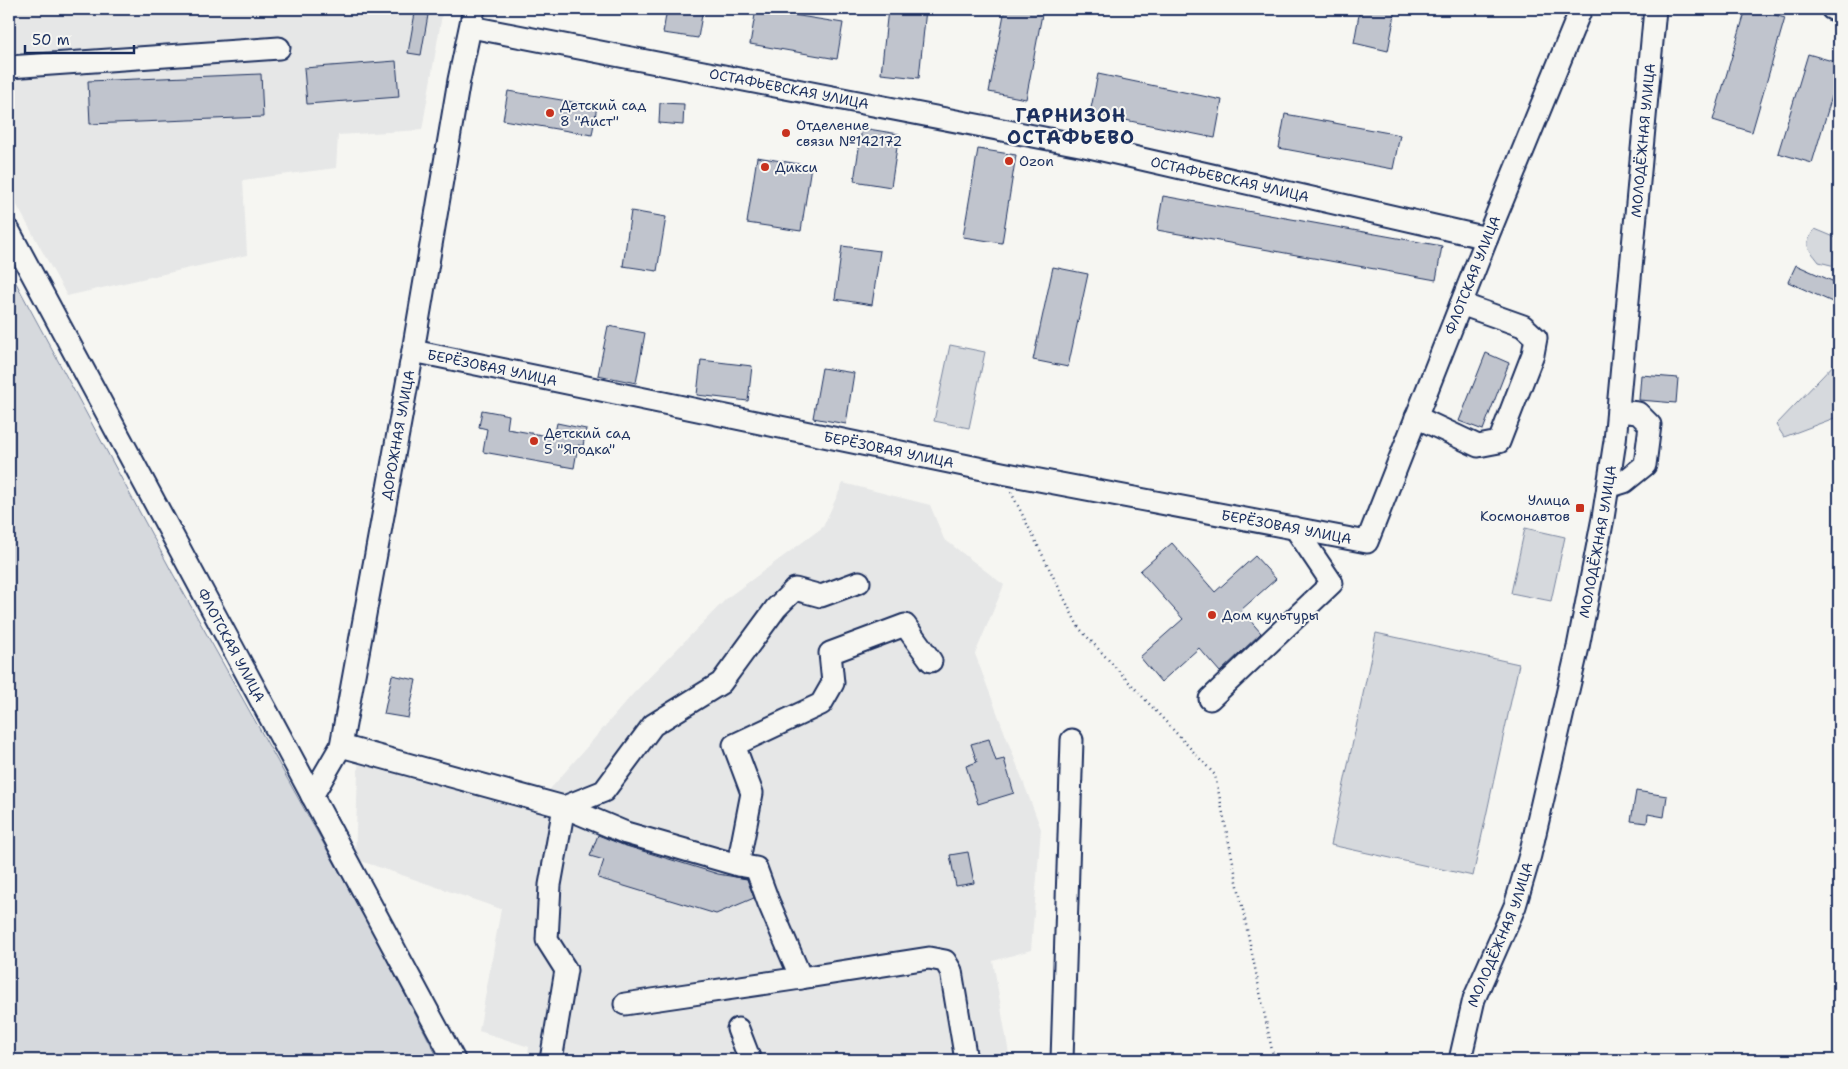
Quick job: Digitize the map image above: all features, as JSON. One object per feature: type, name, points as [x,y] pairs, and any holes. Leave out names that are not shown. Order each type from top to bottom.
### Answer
[{"type":"street","name":"ФЛОТСКАЯ УЛИЦА","points":[[1367,542],[1487,238],[1581,9]]},
{"type":"street","name":"МОЛОДЁЖНАЯ УЛИЦА","points":[[1460,1060],[1474,999],[1515,906],[1530,855],[1578,647],[1608,487],[1618,411],[1655,9]]},
{"type":"street","points":[[1832,9],[1839,11]]},
{"type":"street","name":"ОСТАФЬЕВСКАЯ УЛИЦА","points":[[473,18],[1085,146],[1487,238]]},
{"type":"street","name":"ДОРОЖНАЯ УЛИЦА","points":[[312,796],[341,746],[460,80],[473,18]]},
{"type":"street","points":[[9,67],[279,48]]},
{"type":"street","name":"ФЛОТСКАЯ УЛИЦА","points":[[9,231],[454,1060]]},
{"type":"street","points":[[1416,417],[1478,446],[1499,442],[1533,354],[1536,338],[1523,326],[1461,304]]},
{"type":"street","name":"БЕРЁЗОВАЯ УЛИЦА","points":[[413,351],[1002,473],[1367,542]]},
{"type":"street","points":[[1608,487],[1624,482],[1646,465],[1650,425],[1638,413],[1618,411]]},
{"type":"street","points":[[1210,699],[1332,583],[1295,528]]},
{"type":"street","points":[[564,807],[604,791],[653,725],[721,683],[776,608],[795,589],[821,596],[859,582]]},
{"type":"street","points":[[738,865],[752,793],[734,745],[821,704],[833,683],[830,653],[905,625],[931,661]]},
{"type":"street","points":[[1062,1060],[1072,740]]},
{"type":"street","points":[[341,746],[564,807],[626,833],[738,865],[756,868],[801,978]]},
{"type":"street","points":[[551,1060],[566,970],[547,940],[550,885],[564,807]]},
{"type":"street","points":[[625,1004],[929,958],[945,961],[951,971],[966,1060]]},
{"type":"street","points":[[738,1029],[750,1060]]},
{"type":"path","points":[[1002,473],[1079,628],[1215,775],[1274,1060]]},
{"type":"shaded area","points":[[9,9],[443,9],[422,130],[338,135],[336,168],[243,180],[247,255],[67,296],[9,191]]},
{"type":"shaded area","points":[[1815,229],[1839,239],[1839,267],[1819,262],[1809,249],[1809,239]]},
{"type":"shaded area","points":[[9,270],[173,574],[369,925],[439,1060],[9,1060]]},
{"type":"shaded area","points":[[950,345],[985,352],[969,428],[934,421]]},
{"type":"shaded area","points":[[1839,359],[1839,418],[1837,417],[1784,437],[1776,425]]},
{"type":"shaded area","points":[[843,483],[930,505],[944,539],[1004,585],[975,654],[1041,829],[1031,950],[993,961],[1010,1060],[527,1060],[529,1047],[479,1031],[501,909],[355,859],[359,744],[545,795],[632,695],[727,598],[823,527]]},
{"type":"shaded area","points":[[1525,528],[1565,537],[1551,601],[1511,593]]},
{"type":"shaded area","points":[[1376,633],[1519,664],[1473,876],[1331,845]]},
{"type":"building","points":[[667,9],[703,9],[698,38],[663,33]]},
{"type":"building","points":[[756,9],[843,23],[837,59],[750,44]]},
{"type":"building","points":[[888,9],[926,9],[919,78],[881,74]]},
{"type":"building","points":[[1005,9],[1043,9],[1026,99],[989,92]]},
{"type":"building","points":[[1360,9],[1396,9],[1388,51],[1354,43]]},
{"type":"building","points":[[1746,9],[1754,9],[1785,18],[1752,132],[1713,120]]},
{"type":"building","points":[[415,13],[428,15],[421,55],[408,53]]},
{"type":"building","points":[[1808,54],[1839,63],[1839,73],[1812,163],[1778,153]]},
{"type":"building","points":[[396,61],[399,97],[307,104],[304,68]]},
{"type":"building","points":[[261,74],[263,117],[90,124],[88,81]]},
{"type":"building","points":[[1098,74],[1222,100],[1215,138],[1090,113]]},
{"type":"building","name":"Детский сад 8 \"Аист\"","points":[[508,91],[597,106],[592,135],[503,120]]},
{"type":"building","points":[[660,103],[684,104],[683,125],[659,123]]},
{"type":"building","points":[[1285,114],[1400,135],[1393,169],[1279,148]]},
{"type":"building","points":[[862,128],[899,134],[891,187],[854,181]]},
{"type":"building","points":[[978,149],[1016,155],[1002,243],[963,237]]},
{"type":"building","points":[[757,157],[811,166],[801,231],[747,223]]},
{"type":"building","points":[[1163,196],[1442,246],[1436,280],[1157,230]]},
{"type":"building","points":[[631,211],[666,217],[657,271],[623,266]]},
{"type":"building","points":[[842,246],[880,251],[872,305],[835,299]]},
{"type":"building","points":[[1796,265],[1839,284],[1839,305],[1788,282]]},
{"type":"building","points":[[1053,267],[1088,274],[1068,367],[1033,360]]},
{"type":"building","points":[[608,326],[645,333],[636,383],[598,375]]},
{"type":"building","points":[[1486,353],[1509,363],[1483,430],[1459,421]]},
{"type":"building","points":[[701,360],[752,366],[748,401],[697,395]]},
{"type":"building","points":[[822,368],[854,373],[846,424],[813,418]]},
{"type":"building","points":[[1641,375],[1678,378],[1676,403],[1639,400]]},
{"type":"building","name":"Детский сад 5 \"Ягодка\"","points":[[482,410],[509,415],[507,429],[554,437],[557,423],[586,429],[583,446],[578,445],[574,468],[483,452],[487,429],[479,427]]},
{"type":"building","name":"Дом культуры","points":[[1172,543],[1215,592],[1255,556],[1276,579],[1241,610],[1261,633],[1220,672],[1199,648],[1161,682],[1140,657],[1183,619],[1140,571]]},
{"type":"building","points":[[392,675],[416,680],[408,718],[384,714]]},
{"type":"building","points":[[989,739],[996,761],[1004,759],[1014,793],[978,804],[966,766],[977,762],[971,744]]},
{"type":"building","points":[[1636,791],[1667,796],[1664,817],[1648,814],[1647,823],[1631,821]]},
{"type":"building","points":[[598,835],[623,845],[718,874],[747,879],[754,898],[716,914],[598,878],[604,860],[590,856]]},
{"type":"building","points":[[968,852],[974,883],[956,886],[950,855]]},
{"type":"place","name":"Детский сад 8 \"Аист\"","points":[[550,113]]},
{"type":"place","name":"Отделение связи №142172","points":[[786,133]]},
{"type":"place","name":"Ozon","points":[[1009,161]]},
{"type":"place","name":"Дикси","points":[[765,167]]},
{"type":"place","name":"Детский сад 5 \"Ягодка\"","points":[[534,441]]},
{"type":"place","name":"Улица Космонавтов","points":[[1580,508]]},
{"type":"place","name":"Дом культуры","points":[[1212,615]]},
{"type":"district","name":"ГАРНИЗОН ОСТАФЬЕВО","points":[[1071,126]]}]
